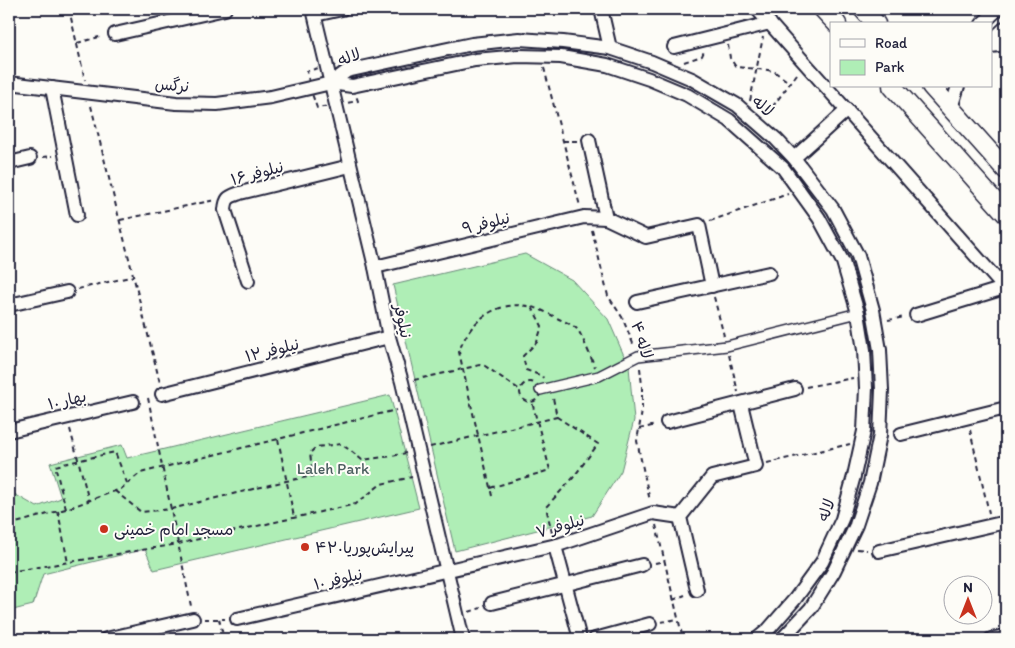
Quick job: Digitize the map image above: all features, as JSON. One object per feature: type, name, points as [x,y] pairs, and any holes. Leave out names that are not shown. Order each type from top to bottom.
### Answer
[{"type":"main road","points":[[824,9],[835,22]]},
{"type":"main road","points":[[863,9],[874,22]]},
{"type":"main road","points":[[894,88],[1006,214]]},
{"type":"main road","points":[[934,88],[1006,170]]},
{"type":"street","points":[[115,34],[187,13],[225,9]]},
{"type":"street","points":[[314,12],[342,9]]},
{"type":"street","points":[[601,9],[610,48]]},
{"type":"street","points":[[757,9],[1005,289],[916,315]]},
{"type":"street","points":[[984,22],[998,9]]},
{"type":"street","name":"نیلوفر","points":[[314,12],[375,267],[389,337],[402,382],[463,639]]},
{"type":"street","points":[[674,47],[770,23]]},
{"type":"street","points":[[992,40],[1006,27]]},
{"type":"street","name":"لاله","points":[[331,83],[347,71],[472,44],[519,39],[610,48],[692,78],[737,105],[776,139],[794,158],[833,209],[858,256],[874,310],[880,350],[882,390],[880,435],[870,483],[856,525],[834,571],[811,608],[782,639]]},
{"type":"street","points":[[992,46],[1006,44]]},
{"type":"street","name":"لاله","points":[[331,83],[352,86],[475,60],[518,56],[561,57],[607,65],[649,79],[687,95],[729,120],[783,168],[800,190],[819,218],[843,262],[858,313],[864,350],[866,388],[864,431],[842,519],[822,562],[796,599],[768,630],[757,639]]},
{"type":"street","name":"نرگس","points":[[9,83],[176,103],[217,104],[271,97],[331,83]]},
{"type":"street","points":[[52,88],[77,215]]},
{"type":"street","points":[[951,108],[957,88]]},
{"type":"street","points":[[794,158],[847,110]]},
{"type":"street","points":[[589,140],[606,218],[646,237],[699,225],[712,286]]},
{"type":"street","points":[[9,163],[30,158]]},
{"type":"street","name":"نیلوفر ۱۶","points":[[248,281],[224,210],[228,198],[240,193],[350,166]]},
{"type":"street","name":"نیلوفر ۹","points":[[375,267],[584,217],[606,218]]},
{"type":"street","points":[[637,302],[769,273]]},
{"type":"street","points":[[9,305],[66,292]]},
{"type":"street","points":[[540,390],[599,376],[638,356],[727,346],[858,313]]},
{"type":"street","name":"نیلوفر ۱۲","points":[[162,394],[389,337]]},
{"type":"street","points":[[667,422],[795,389]]},
{"type":"street","name":"بهار ۱۰","points":[[9,431],[133,402]]},
{"type":"street","points":[[697,590],[680,517],[712,477],[756,466],[741,404]]},
{"type":"street","points":[[901,434],[1006,408]]},
{"type":"street","name":"نیلوفر ۷","points":[[447,571],[555,546],[653,512],[680,517]]},
{"type":"street","points":[[879,551],[1006,522]]},
{"type":"street","points":[[555,546],[580,639]]},
{"type":"street","points":[[492,603],[642,565]]},
{"type":"street","name":"نیلوفر ۱۰","points":[[237,618],[447,571]]},
{"type":"street","points":[[106,639],[193,620]]},
{"type":"street","points":[[798,622],[799,639]]},
{"type":"street","points":[[595,639],[650,624]]},
{"type":"street","points":[[992,639],[1006,636]]},
{"type":"path","points":[[69,9],[162,394],[148,398],[193,620],[237,618]]},
{"type":"path","points":[[76,43],[115,34]]},
{"type":"path","points":[[744,112],[749,103],[763,34],[769,41]]},
{"type":"path","points":[[728,43],[730,58],[736,67],[775,72],[790,83]]},
{"type":"path","points":[[692,67],[684,62],[702,56],[705,48]]},
{"type":"path","name":"لاله ۴","points":[[542,56],[575,189],[584,217],[591,224],[608,296],[622,317],[638,356],[642,386],[642,411],[637,441],[683,639]]},
{"type":"path","points":[[761,110],[767,114],[797,73]]},
{"type":"path","points":[[30,158],[65,155]]},
{"type":"path","points":[[699,225],[800,190]]},
{"type":"path","points":[[120,220],[228,198]]},
{"type":"path","points":[[66,292],[134,276]]},
{"type":"path","points":[[492,496],[459,352],[462,343],[477,321],[502,307],[532,307],[541,310],[578,330],[599,376]]},
{"type":"path","points":[[532,307],[542,326],[537,342],[523,356],[526,370],[542,376],[551,388],[557,417],[598,444],[573,478],[546,507],[555,546]]},
{"type":"path","points":[[876,323],[916,315]]},
{"type":"path","points":[[402,382],[480,365],[485,366],[520,390]]},
{"type":"path","points":[[795,389],[865,376]]},
{"type":"path","points":[[490,488],[550,470],[532,402]]},
{"type":"path","points":[[9,525],[66,509],[115,491],[140,473],[408,407]]},
{"type":"path","points":[[67,417],[89,501]]},
{"type":"path","points":[[115,491],[141,512],[171,509],[314,476],[310,453],[316,447],[341,444],[362,460],[392,456],[557,417]]},
{"type":"path","points":[[967,418],[992,525]]},
{"type":"path","points":[[639,429],[667,422]]},
{"type":"path","points":[[278,439],[294,518]]},
{"type":"path","points":[[756,466],[862,441]]},
{"type":"path","points":[[66,509],[55,466],[115,452],[127,483]]},
{"type":"path","points":[[9,572],[178,544],[356,504],[381,484],[424,474]]},
{"type":"path","points":[[58,511],[68,563]]},
{"type":"path","points":[[845,548],[879,551]]},
{"type":"path","points":[[458,617],[492,603]]},
{"type":"path","points":[[219,619],[224,639]]},
{"type":"path","points":[[650,624],[678,619]]},
{"type":"green space","points":[[525,254],[572,280],[608,319],[629,367],[634,420],[621,471],[592,516],[455,551],[393,285]]},
{"type":"green space","name":"Laleh Park","points":[[390,395],[419,508],[154,570],[145,549],[43,574],[33,605],[9,611],[9,491],[37,507],[61,498],[50,463],[122,445],[127,458]]},
{"type":"place","name":"مسجد امام خمینی","points":[[104,529]]},
{"type":"place","name":"پیرایش‌پوریا۴۲۰","points":[[305,547]]}]
